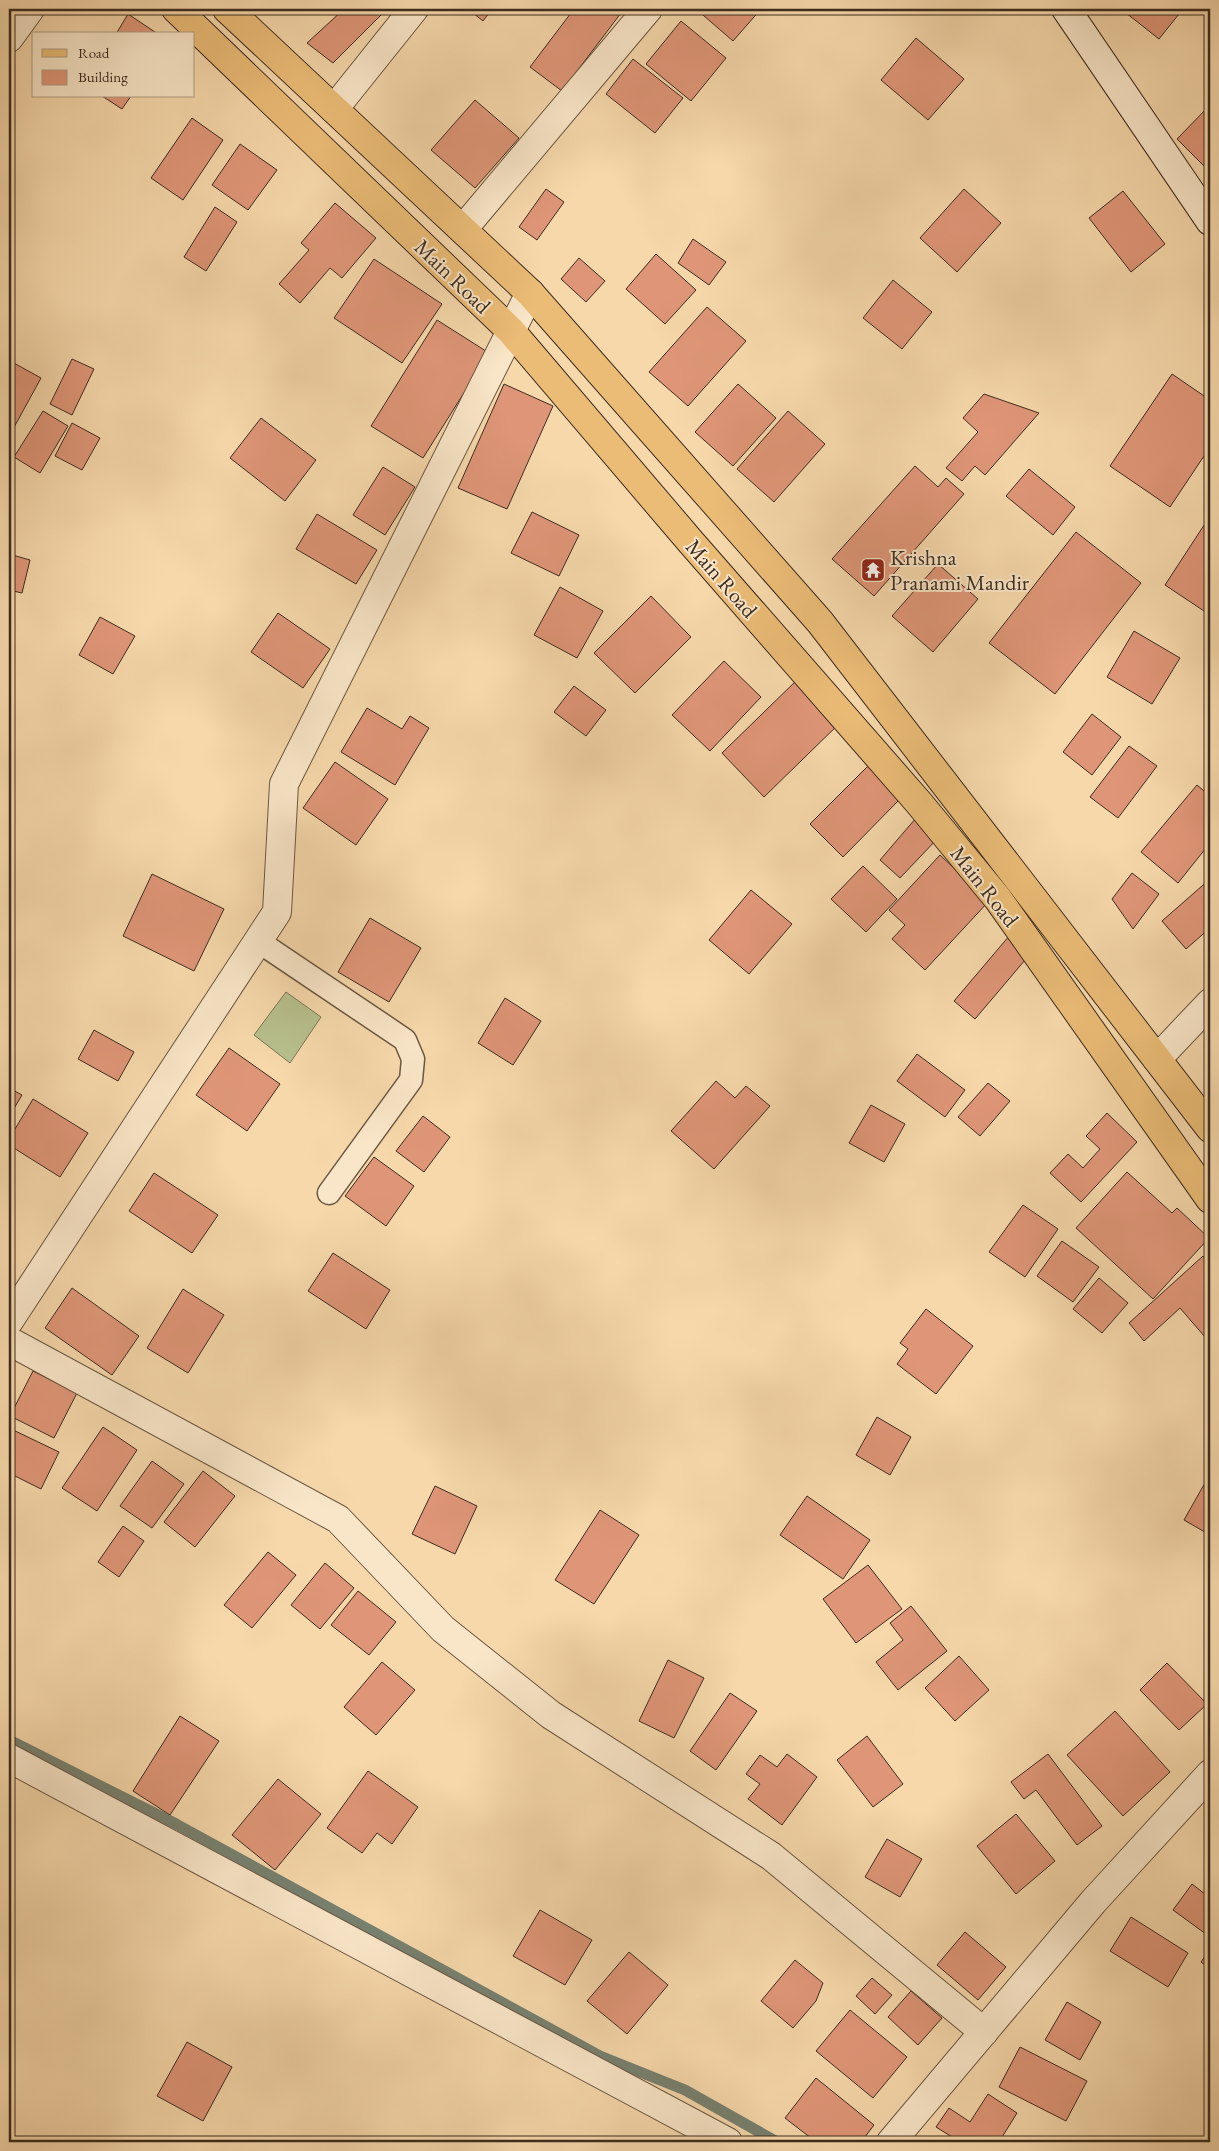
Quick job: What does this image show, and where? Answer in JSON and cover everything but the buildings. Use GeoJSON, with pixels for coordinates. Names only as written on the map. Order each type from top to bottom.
{"type":"FeatureCollection","features":[{"type":"Feature","properties":{"kind":"main road","name":"Main Road"},"geometry":{"type":"LineString","coordinates":[[176,9],[511,331],[690,541],[919,802],[998,899],[1210,1198]]}},
{"type":"Feature","properties":{"kind":"main road","name":"Main Road"},"geometry":{"type":"LineString","coordinates":[[227,9],[530,293],[820,622],[1210,1128]]}},
{"type":"Feature","properties":{"kind":"street"},"geometry":{"type":"LineString","coordinates":[[9,38],[30,9]]}},
{"type":"Feature","properties":{"kind":"street"},"geometry":{"type":"LineString","coordinates":[[334,109],[414,9]]}},
{"type":"Feature","properties":{"kind":"street"},"geometry":{"type":"LineString","coordinates":[[463,230],[648,9]]}},
{"type":"Feature","properties":{"kind":"street"},"geometry":{"type":"LineString","coordinates":[[1066,9],[1210,221]]}},
{"type":"Feature","properties":{"kind":"street"},"geometry":{"type":"LineString","coordinates":[[9,1321],[277,912],[284,784],[530,293]]}},
{"type":"Feature","properties":{"kind":"street"},"geometry":{"type":"LineString","coordinates":[[1157,1059],[1210,1003]]}},
{"type":"Feature","properties":{"kind":"street"},"geometry":{"type":"LineString","coordinates":[[9,1341],[338,1519],[443,1629],[551,1715],[771,1856],[984,2032]]}},
{"type":"Feature","properties":{"kind":"street"},"geometry":{"type":"LineString","coordinates":[[9,1758],[728,2142]]}},
{"type":"Feature","properties":{"kind":"street"},"geometry":{"type":"LineString","coordinates":[[891,2142],[1093,1902],[1210,1774]]}},
{"type":"Feature","properties":{"kind":"lane"},"geometry":{"type":"LineString","coordinates":[[258,941],[404,1040],[413,1059],[411,1080],[329,1193]]}},
{"type":"Feature","properties":{"kind":"green space"},"geometry":{"type":"Polygon","coordinates":[[[286,992],[321,1017],[290,1063],[254,1035],[286,992]]]}},
{"type":"Feature","properties":{"kind":"waterway"},"geometry":{"type":"LineString","coordinates":[[9,1740],[176,1824],[600,2056],[685,2090],[777,2142]]}},
{"type":"Feature","properties":{"kind":"place","name":"Krishna Pranami Mandir"},"geometry":{"type":"Point","coordinates":[873,570]}}]}
